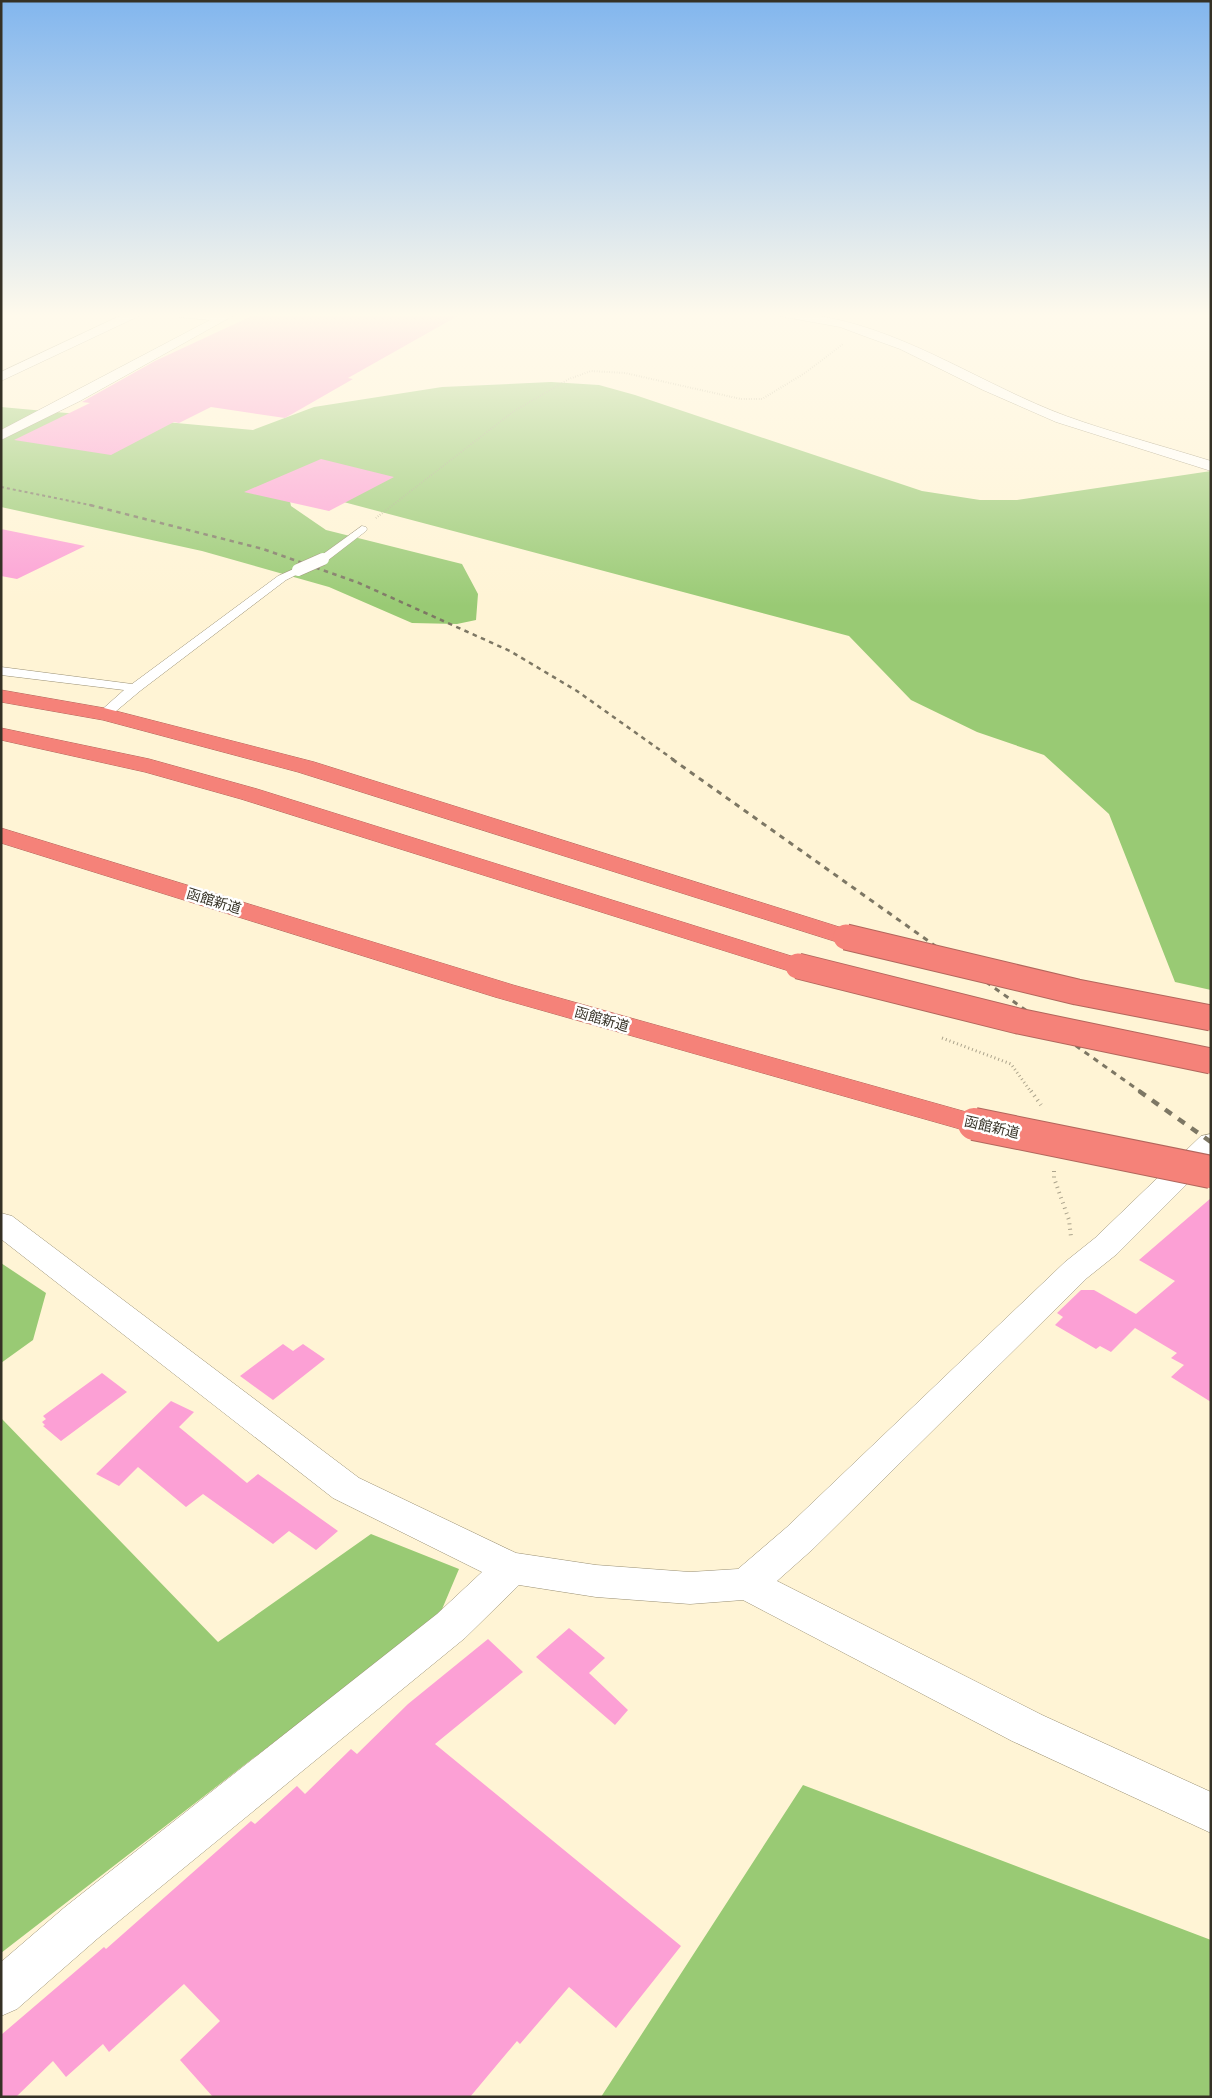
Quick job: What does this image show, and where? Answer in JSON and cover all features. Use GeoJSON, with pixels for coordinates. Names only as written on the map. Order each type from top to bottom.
{"type":"FeatureCollection","features":[{"type":"Feature","properties":{"kind":"highway"},"geometry":{"type":"LineString","coordinates":[[1,696],[104,714],[306,768],[846,937],[1077,992],[1211,1018]]}},
{"type":"Feature","properties":{"kind":"highway"},"geometry":{"type":"LineString","coordinates":[[1,734],[149,766],[249,794],[798,966]]}},
{"type":"Feature","properties":{"kind":"highway"},"geometry":{"type":"LineString","coordinates":[[1,753],[133,778],[232,804],[798,966],[1018,1021],[1211,1062]]}},
{"type":"Feature","properties":{"kind":"highway","name":"函館新道"},"geometry":{"type":"LineString","coordinates":[[2,836],[504,991],[974,1124],[1211,1172]]}},
{"type":"Feature","properties":{"kind":"street"},"geometry":{"type":"LineString","coordinates":[[1,436],[50,411]]}},
{"type":"Feature","properties":{"kind":"street"},"geometry":{"type":"LineString","coordinates":[[1043,411],[1061,419],[1211,466]]}},
{"type":"Feature","properties":{"kind":"street"},"geometry":{"type":"LineString","coordinates":[[747,1584],[800,1538],[1076,1270],[1106,1246],[1211,1143]]}},
{"type":"Feature","properties":{"kind":"street"},"geometry":{"type":"LineString","coordinates":[[1,1223],[346,1488],[511,1568],[596,1581],[690,1588],[747,1584],[1027,1728],[1211,1813]]}},
{"type":"Feature","properties":{"kind":"street"},"geometry":{"type":"LineString","coordinates":[[1,1993],[80,1923],[452,1626],[511,1568]]}},
{"type":"Feature","properties":{"kind":"lane"},"geometry":{"type":"LineString","coordinates":[[104,714],[135,688],[282,578],[323,559],[362,529]]}},
{"type":"Feature","properties":{"kind":"lane"},"geometry":{"type":"LineString","coordinates":[[1,671],[135,688]]}},
{"type":"Feature","properties":{"kind":"path"},"geometry":{"type":"LineString","coordinates":[[362,529],[514,411]]}},
{"type":"Feature","properties":{"kind":"green space"},"geometry":{"type":"Polygon","coordinates":[[[1,411],[44,411],[253,430],[304,411],[683,411],[922,491],[980,500],[1017,500],[1211,471],[1211,990],[1175,982],[1109,814],[1044,755],[977,732],[911,700],[849,636],[287,487],[291,506],[326,530],[462,564],[478,594],[476,620],[457,624],[412,623],[329,587],[202,551],[1,507],[1,411]]]}},
{"type":"Feature","properties":{"kind":"green space"},"geometry":{"type":"Polygon","coordinates":[[[1,1263],[46,1293],[33,1340],[1,1363],[1,1263]]]}},
{"type":"Feature","properties":{"kind":"green space"},"geometry":{"type":"Polygon","coordinates":[[[1,1418],[218,1642],[371,1534],[459,1569],[440,1614],[1,1953],[1,1418]]]}},
{"type":"Feature","properties":{"kind":"green space"},"geometry":{"type":"Polygon","coordinates":[[[803,1785],[1211,1940],[1211,2097],[601,2097],[803,1785]]]}},
{"type":"Feature","properties":{"kind":"building"},"geometry":{"type":"Polygon","coordinates":[[[74,411],[203,411],[179,423],[174,422],[111,455],[14,440],[74,411]]]}},
{"type":"Feature","properties":{"kind":"building"},"geometry":{"type":"Polygon","coordinates":[[[237,411],[297,411],[285,418],[237,411]]]}},
{"type":"Feature","properties":{"kind":"building"},"geometry":{"type":"Polygon","coordinates":[[[321,459],[394,477],[329,511],[244,492],[321,459]]]}},
{"type":"Feature","properties":{"kind":"building"},"geometry":{"type":"Polygon","coordinates":[[[1,529],[85,546],[17,579],[1,576],[1,529]]]}},
{"type":"Feature","properties":{"kind":"building"},"geometry":{"type":"Polygon","coordinates":[[[1211,1198],[1211,1402],[1171,1377],[1184,1365],[1171,1358],[1177,1353],[1135,1328],[1111,1352],[1100,1346],[1096,1349],[1055,1325],[1063,1317],[1057,1313],[1081,1290],[1094,1290],[1136,1314],[1175,1281],[1139,1260],[1211,1198]]]}},
{"type":"Feature","properties":{"kind":"building"},"geometry":{"type":"Polygon","coordinates":[[[283,1344],[293,1351],[303,1344],[325,1359],[273,1400],[240,1376],[283,1344]]]}},
{"type":"Feature","properties":{"kind":"building"},"geometry":{"type":"Polygon","coordinates":[[[102,1373],[127,1392],[61,1441],[43,1426],[45,1425],[42,1422],[46,1419],[43,1416],[102,1373]]]}},
{"type":"Feature","properties":{"kind":"building"},"geometry":{"type":"Polygon","coordinates":[[[171,1401],[194,1412],[179,1427],[247,1483],[258,1474],[338,1531],[316,1550],[289,1531],[273,1544],[203,1494],[186,1507],[138,1467],[119,1486],[96,1474],[171,1401]]]}},
{"type":"Feature","properties":{"kind":"building"},"geometry":{"type":"Polygon","coordinates":[[[569,1628],[605,1658],[589,1673],[628,1710],[615,1725],[536,1657],[569,1628]]]}},
{"type":"Feature","properties":{"kind":"building"},"geometry":{"type":"Polygon","coordinates":[[[488,1639],[523,1672],[435,1744],[681,1946],[616,2028],[569,1987],[520,2044],[517,2041],[470,2097],[213,2097],[180,2060],[220,2021],[184,1984],[109,2052],[103,2044],[66,2077],[53,2061],[16,2097],[1,2097],[1,2035],[104,1947],[106,1949],[251,1821],[255,1824],[297,1786],[305,1794],[351,1749],[357,1754],[408,1704],[488,1639]]]}},
{"type":"Feature","properties":{"kind":"railway"},"geometry":{"type":"LineString","coordinates":[[1,487],[95,506]]}},
{"type":"Feature","properties":{"kind":"railway"},"geometry":{"type":"LineString","coordinates":[[90,505],[263,549],[359,583],[510,651],[577,691],[674,760]]}},
{"type":"Feature","properties":{"kind":"railway"},"geometry":{"type":"LineString","coordinates":[[672,759],[1141,1092]]}},
{"type":"Feature","properties":{"kind":"railway"},"geometry":{"type":"LineString","coordinates":[[1139,1091],[1211,1142]]}}]}
